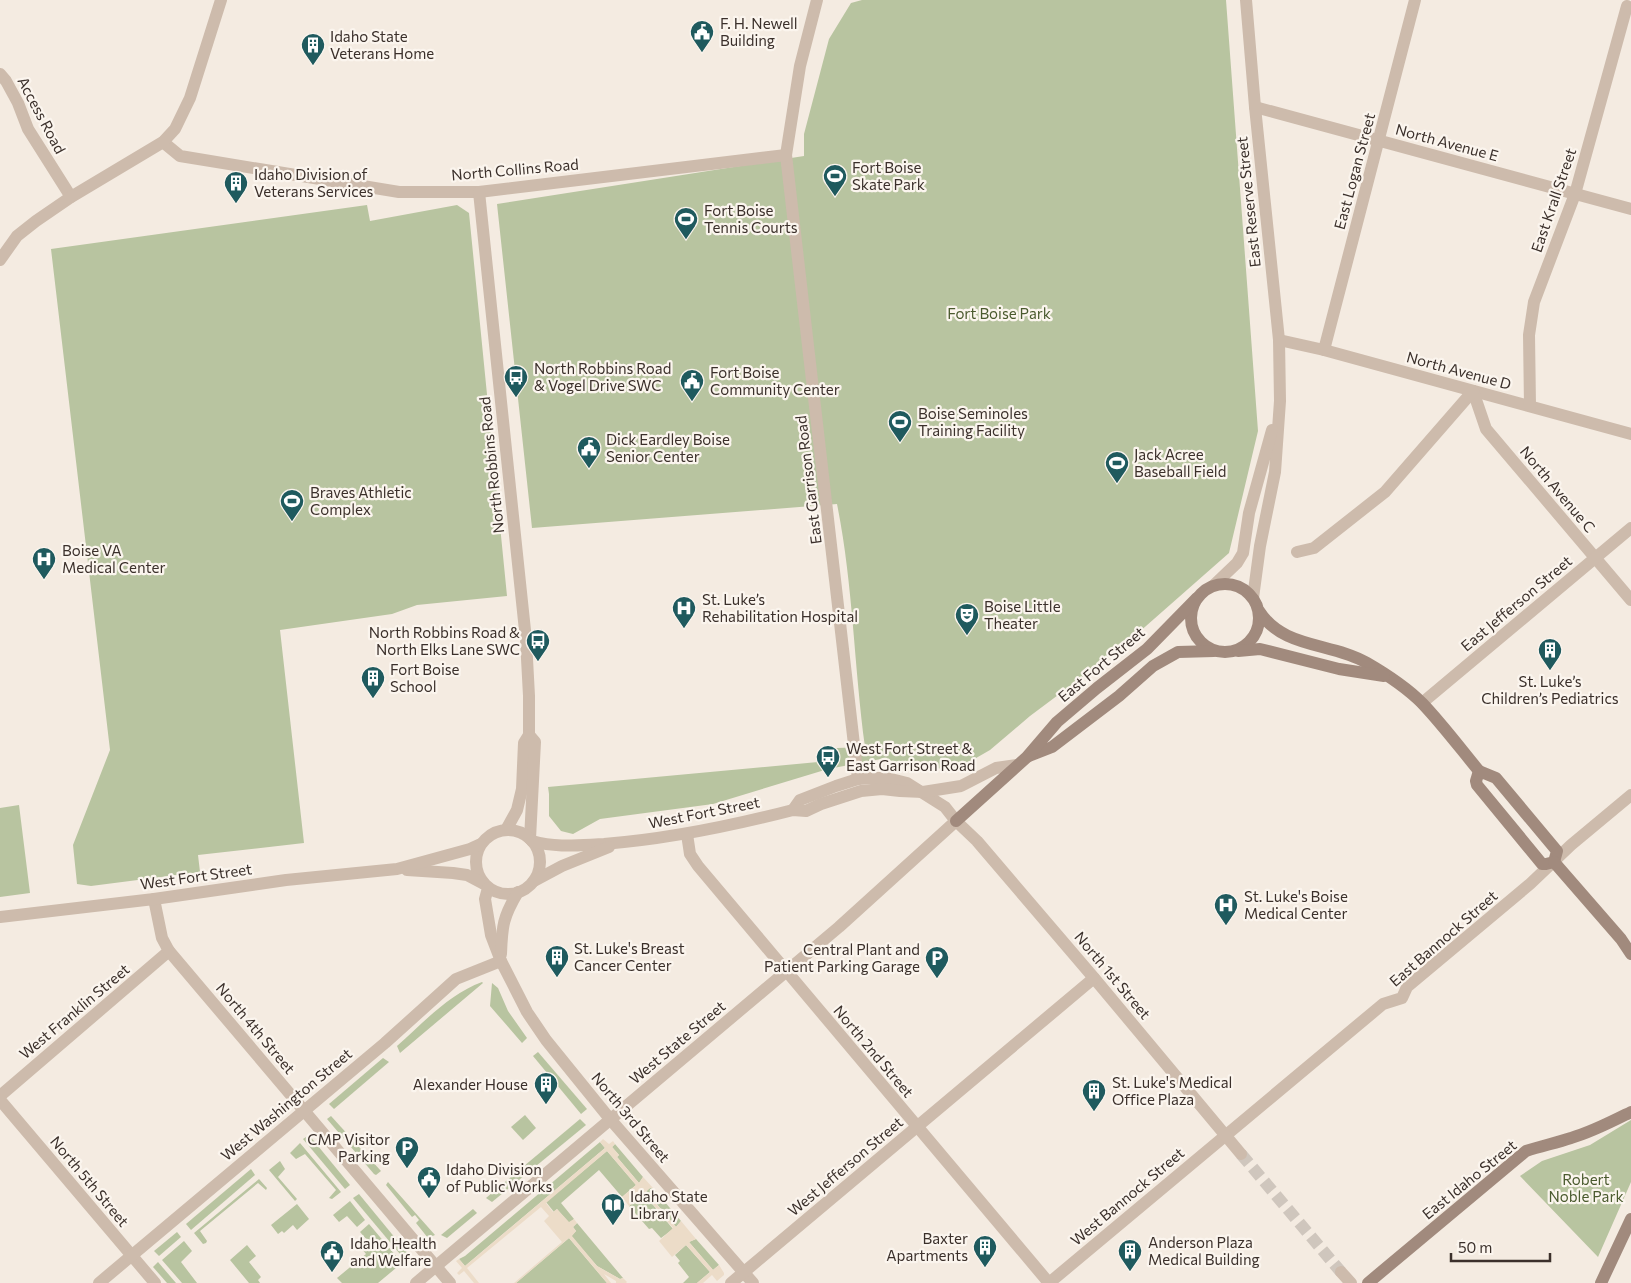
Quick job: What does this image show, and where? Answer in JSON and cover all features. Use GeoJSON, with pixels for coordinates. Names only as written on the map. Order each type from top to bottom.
{"type":"FeatureCollection","features":[{"type":"Feature","properties":{"kind":"main road"},"geometry":{"type":"LineString","coordinates":[[1387,677],[1338,669],[1260,649],[1214,651],[1197,638],[1192,628],[1192,607],[1197,598],[1214,585],[1236,585],[1253,598],[1264,620],[1276,630],[1298,641],[1359,659],[1402,685],[1422,703],[1479,771],[1496,778],[1557,851],[1554,862]]}},
{"type":"Feature","properties":{"kind":"main road","name":"East Fort Street"},"geometry":{"type":"LineString","coordinates":[[956,821],[1022,761],[1057,722],[1147,649],[1197,598]]}},
{"type":"Feature","properties":{"kind":"main road"},"geometry":{"type":"LineString","coordinates":[[1235,651],[1252,640],[1257,631],[1259,611]]}},
{"type":"Feature","properties":{"kind":"main road","name":"East Fort Street"},"geometry":{"type":"LineString","coordinates":[[1022,761],[1052,747],[1119,696],[1153,666],[1178,652],[1214,651]]}},
{"type":"Feature","properties":{"kind":"main road"},"geometry":{"type":"LineString","coordinates":[[1479,771],[1477,785],[1524,844],[1542,864],[1554,862]]}},
{"type":"Feature","properties":{"kind":"main road"},"geometry":{"type":"LineString","coordinates":[[1554,862],[1621,939],[1631,954]]}},
{"type":"Feature","properties":{"kind":"main road","name":"East Idaho Street"},"geometry":{"type":"LineString","coordinates":[[1368,1283],[1526,1151],[1578,1136],[1631,1112]]}},
{"type":"Feature","properties":{"kind":"main road"},"geometry":{"type":"LineString","coordinates":[[1601,1283],[1631,1219]]}},
{"type":"Feature","properties":{"kind":"street"},"geometry":{"type":"LineString","coordinates":[[0,260],[17,236],[36,221],[71,197],[163,142],[176,129],[184,112],[221,0]]}},
{"type":"Feature","properties":{"kind":"street","name":"East Garrison Road"},"geometry":{"type":"LineString","coordinates":[[817,0],[800,66],[786,155],[858,779]]}},
{"type":"Feature","properties":{"kind":"street","name":"East Reserve Street"},"geometry":{"type":"LineString","coordinates":[[1246,0],[1279,340],[1280,401],[1275,472],[1260,546],[1253,598]]}},
{"type":"Feature","properties":{"kind":"street","name":"East Logan Street"},"geometry":{"type":"LineString","coordinates":[[1324,350],[1415,0]]}},
{"type":"Feature","properties":{"kind":"street","name":"East Krall Street"},"geometry":{"type":"LineString","coordinates":[[1530,406],[1529,335],[1534,302],[1576,194],[1627,6]]}},
{"type":"Feature","properties":{"kind":"street","name":"Access Road"},"geometry":{"type":"LineString","coordinates":[[0,74],[18,103],[28,129],[71,197]]}},
{"type":"Feature","properties":{"kind":"street","name":"North Avenue E"},"geometry":{"type":"LineString","coordinates":[[1255,107],[1631,209]]}},
{"type":"Feature","properties":{"kind":"street","name":"North Collins Road"},"geometry":{"type":"LineString","coordinates":[[163,142],[180,156],[399,192],[479,192],[786,155]]}},
{"type":"Feature","properties":{"kind":"street","name":"North Robbins Road"},"geometry":{"type":"LineString","coordinates":[[479,192],[526,640],[529,690],[529,735],[524,743],[522,789],[517,810],[506,830]]}},
{"type":"Feature","properties":{"kind":"street","name":"North Avenue D"},"geometry":{"type":"LineString","coordinates":[[1279,340],[1324,350],[1631,434]]}},
{"type":"Feature","properties":{"kind":"street"},"geometry":{"type":"LineString","coordinates":[[1297,552],[1314,548],[1385,492],[1474,391]]}},
{"type":"Feature","properties":{"kind":"street","name":"North Avenue C"},"geometry":{"type":"LineString","coordinates":[[1474,391],[1486,429],[1631,600]]}},
{"type":"Feature","properties":{"kind":"street","name":"East Reserve Street"},"geometry":{"type":"LineString","coordinates":[[1214,585],[1237,563],[1243,553],[1249,513],[1280,401]]}},
{"type":"Feature","properties":{"kind":"street","name":"East Jefferson Street"},"geometry":{"type":"LineString","coordinates":[[1422,703],[1631,528]]}},
{"type":"Feature","properties":{"kind":"street","name":"North Robbins Road"},"geometry":{"type":"LineString","coordinates":[[529,735],[535,742],[536,749],[531,840]]}},
{"type":"Feature","properties":{"kind":"street"},"geometry":{"type":"LineString","coordinates":[[923,792],[961,786],[996,768],[1022,761]]}},
{"type":"Feature","properties":{"kind":"street","name":"West Fort Street"},"geometry":{"type":"LineString","coordinates":[[793,810],[800,800],[858,779],[887,778],[907,783],[923,792],[945,807],[956,821]]}},
{"type":"Feature","properties":{"kind":"street","name":"West Fort Street"},"geometry":{"type":"LineString","coordinates":[[531,840],[561,847],[687,834],[793,810],[806,812],[821,804],[861,791],[882,789],[900,792],[923,792]]}},
{"type":"Feature","properties":{"kind":"street","name":"East Bannock Street"},"geometry":{"type":"LineString","coordinates":[[1226,1135],[1383,1004],[1402,998],[1407,987],[1530,884],[1631,795]]}},
{"type":"Feature","properties":{"kind":"street","name":"West State Street"},"geometry":{"type":"LineString","coordinates":[[416,1283],[839,927],[956,821]]}},
{"type":"Feature","properties":{"kind":"street","name":"North 1st Street"},"geometry":{"type":"LineString","coordinates":[[956,821],[978,842],[1241,1154]]}},
{"type":"Feature","properties":{"kind":"street"},"geometry":{"type":"LineString","coordinates":[[506,830],[514,830],[531,840],[539,855],[540,864],[534,881],[518,892],[500,893],[487,886],[479,875],[476,865],[477,854],[481,844],[496,832],[506,830]]}},
{"type":"Feature","properties":{"kind":"street","name":"North 2nd Street"},"geometry":{"type":"LineString","coordinates":[[687,834],[690,854],[698,866],[1049,1283]]}},
{"type":"Feature","properties":{"kind":"street","name":"West Fort Street"},"geometry":{"type":"LineString","coordinates":[[534,881],[562,866],[621,842]]}},
{"type":"Feature","properties":{"kind":"street","name":"West Fort Street"},"geometry":{"type":"LineString","coordinates":[[397,869],[470,850],[481,844]]}},
{"type":"Feature","properties":{"kind":"street","name":"West Fort Street"},"geometry":{"type":"LineString","coordinates":[[0,916],[154,899],[286,880],[397,869],[453,872],[467,875],[487,886]]}},
{"type":"Feature","properties":{"kind":"street","name":"North 3rd Street"},"geometry":{"type":"LineString","coordinates":[[487,886],[485,899],[491,935],[501,961],[527,1012],[546,1040],[610,1119],[753,1283]]}},
{"type":"Feature","properties":{"kind":"street","name":"North 3rd Street"},"geometry":{"type":"LineString","coordinates":[[501,961],[502,926],[507,910],[518,892]]}},
{"type":"Feature","properties":{"kind":"street","name":"North 4th Street"},"geometry":{"type":"LineString","coordinates":[[154,899],[162,938],[170,951],[450,1283]]}},
{"type":"Feature","properties":{"kind":"street","name":"West Franklin Street"},"geometry":{"type":"LineString","coordinates":[[0,1096],[170,951]]}},
{"type":"Feature","properties":{"kind":"street","name":"West Washington Street"},"geometry":{"type":"LineString","coordinates":[[99,1283],[386,1043],[456,979],[501,961]]}},
{"type":"Feature","properties":{"kind":"street","name":"West Jefferson Street"},"geometry":{"type":"LineString","coordinates":[[731,1283],[1094,978]]}},
{"type":"Feature","properties":{"kind":"street","name":"North 5th Street"},"geometry":{"type":"LineString","coordinates":[[0,1100],[155,1283]]}},
{"type":"Feature","properties":{"kind":"street","name":"West Bannock Street"},"geometry":{"type":"LineString","coordinates":[[1049,1283],[1226,1135]]}},
{"type":"Feature","properties":{"kind":"street"},"geometry":{"type":"LineString","coordinates":[[1341,1272],[1351,1283]]}},
{"type":"Feature","properties":{"kind":"green space","name":"Fort Boise Park"},"geometry":{"type":"Polygon","coordinates":[[[862,0],[1226,0],[1258,431],[1229,553],[1121,648],[1030,716],[990,750],[964,765],[949,770],[881,759],[828,769],[713,804],[600,819],[573,834],[561,831],[549,816],[548,787],[818,762],[817,752],[837,748],[865,747],[847,564],[837,504],[532,528],[497,204],[804,156],[804,134],[829,39],[851,3],[862,0]]]}},
{"type":"Feature","properties":{"kind":"green space","name":"Braves Athletic Complex"},"geometry":{"type":"Polygon","coordinates":[[[367,205],[370,221],[457,205],[469,213],[507,596],[417,605],[392,614],[280,630],[304,843],[198,855],[200,872],[91,886],[77,884],[73,845],[110,750],[51,249],[367,205]]]}},
{"type":"Feature","properties":{"kind":"green space"},"geometry":{"type":"Polygon","coordinates":[[[19,805],[30,893],[0,897],[0,808],[19,805]]]}},
{"type":"Feature","properties":{"kind":"green space"},"geometry":{"type":"Polygon","coordinates":[[[482,982],[400,1053],[397,1046],[447,1001],[482,982]]]}},
{"type":"Feature","properties":{"kind":"green space"},"geometry":{"type":"Polygon","coordinates":[[[492,983],[498,988],[508,1011],[527,1038],[522,1043],[490,1006],[492,983]]]}},
{"type":"Feature","properties":{"kind":"green space"},"geometry":{"type":"Polygon","coordinates":[[[538,1052],[587,1109],[581,1114],[533,1056],[538,1052]]]}},
{"type":"Feature","properties":{"kind":"green space"},"geometry":{"type":"Polygon","coordinates":[[[383,1058],[389,1062],[334,1109],[329,1104],[383,1058]]]}},
{"type":"Feature","properties":{"kind":"green space"},"geometry":{"type":"Polygon","coordinates":[[[525,1115],[536,1128],[523,1140],[511,1127],[525,1115]]]}},
{"type":"Feature","properties":{"kind":"green space"},"geometry":{"type":"Polygon","coordinates":[[[331,1116],[381,1171],[376,1175],[374,1174],[327,1119],[331,1116]]]}},
{"type":"Feature","properties":{"kind":"green space"},"geometry":{"type":"Polygon","coordinates":[[[580,1119],[586,1125],[492,1202],[486,1198],[580,1119]]]}},
{"type":"Feature","properties":{"kind":"green space","name":"Robert Noble Park"},"geometry":{"type":"Polygon","coordinates":[[[1631,1120],[1631,1182],[1598,1257],[1520,1176],[1542,1161],[1590,1145],[1631,1120]]]}},
{"type":"Feature","properties":{"kind":"green space"},"geometry":{"type":"Polygon","coordinates":[[[309,1135],[350,1185],[345,1189],[303,1139],[309,1135]]]}},
{"type":"Feature","properties":{"kind":"green space"},"geometry":{"type":"Polygon","coordinates":[[[600,1142],[605,1148],[465,1266],[459,1259],[465,1256],[600,1142]]]}},
{"type":"Feature","properties":{"kind":"green space"},"geometry":{"type":"Polygon","coordinates":[[[300,1143],[341,1192],[332,1199],[329,1198],[336,1190],[305,1154],[296,1159],[290,1153],[300,1143]]]}},
{"type":"Feature","properties":{"kind":"green space"},"geometry":{"type":"Polygon","coordinates":[[[615,1144],[643,1177],[639,1183],[617,1157],[619,1155],[612,1147],[615,1144]]]}},
{"type":"Feature","properties":{"kind":"green space"},"geometry":{"type":"Polygon","coordinates":[[[607,1151],[636,1185],[622,1197],[599,1170],[561,1203],[574,1219],[569,1223],[557,1209],[554,1212],[546,1202],[607,1151]]]}},
{"type":"Feature","properties":{"kind":"green space"},"geometry":{"type":"Polygon","coordinates":[[[280,1161],[285,1169],[278,1177],[297,1199],[295,1201],[269,1170],[280,1161]]]}},
{"type":"Feature","properties":{"kind":"green space"},"geometry":{"type":"Polygon","coordinates":[[[251,1169],[255,1175],[191,1230],[186,1224],[251,1169]]]}},
{"type":"Feature","properties":{"kind":"green space"},"geometry":{"type":"Polygon","coordinates":[[[259,1179],[267,1188],[266,1190],[258,1183],[200,1231],[207,1241],[203,1244],[194,1233],[259,1179]]]}},
{"type":"Feature","properties":{"kind":"green space"},"geometry":{"type":"Polygon","coordinates":[[[388,1182],[435,1235],[428,1238],[416,1223],[419,1220],[415,1215],[412,1217],[386,1185],[388,1182]]]}},
{"type":"Feature","properties":{"kind":"green space"},"geometry":{"type":"Polygon","coordinates":[[[653,1188],[681,1221],[676,1227],[646,1191],[653,1188]]]}},
{"type":"Feature","properties":{"kind":"green space"},"geometry":{"type":"Polygon","coordinates":[[[359,1194],[410,1256],[405,1260],[353,1198],[359,1194]]]}},
{"type":"Feature","properties":{"kind":"green space"},"geometry":{"type":"Polygon","coordinates":[[[644,1194],[673,1229],[661,1238],[652,1228],[649,1229],[629,1206],[644,1194]]]}},
{"type":"Feature","properties":{"kind":"green space"},"geometry":{"type":"Polygon","coordinates":[[[350,1201],[365,1220],[357,1227],[347,1216],[339,1222],[333,1215],[350,1201]]]}},
{"type":"Feature","properties":{"kind":"green space"},"geometry":{"type":"Polygon","coordinates":[[[297,1204],[309,1219],[297,1230],[293,1225],[284,1233],[282,1231],[278,1234],[271,1225],[297,1204]]]}},
{"type":"Feature","properties":{"kind":"green space"},"geometry":{"type":"Polygon","coordinates":[[[473,1209],[477,1213],[447,1238],[441,1235],[473,1209]]]}},
{"type":"Feature","properties":{"kind":"green space"},"geometry":{"type":"Polygon","coordinates":[[[577,1223],[623,1278],[620,1279],[597,1266],[571,1236],[576,1231],[573,1227],[577,1223]]]}},
{"type":"Feature","properties":{"kind":"green space"},"geometry":{"type":"Polygon","coordinates":[[[369,1224],[402,1263],[378,1283],[342,1283],[337,1278],[366,1254],[362,1249],[369,1242],[360,1232],[369,1224]]]}},
{"type":"Feature","properties":{"kind":"green space"},"geometry":{"type":"Polygon","coordinates":[[[177,1232],[181,1237],[159,1256],[154,1251],[177,1232]]]}},
{"type":"Feature","properties":{"kind":"green space"},"geometry":{"type":"Polygon","coordinates":[[[569,1238],[607,1283],[516,1283],[569,1238]]]}},
{"type":"Feature","properties":{"kind":"green space"},"geometry":{"type":"Polygon","coordinates":[[[696,1239],[719,1265],[713,1270],[689,1242],[696,1239]]]}},
{"type":"Feature","properties":{"kind":"green space"},"geometry":{"type":"Polygon","coordinates":[[[184,1241],[192,1251],[181,1262],[197,1283],[182,1283],[162,1260],[184,1241]]]}},
{"type":"Feature","properties":{"kind":"green space"},"geometry":{"type":"Polygon","coordinates":[[[247,1245],[256,1256],[249,1262],[261,1277],[258,1280],[260,1283],[249,1283],[230,1260],[247,1245]]]}},
{"type":"Feature","properties":{"kind":"green space"},"geometry":{"type":"Polygon","coordinates":[[[686,1245],[710,1272],[697,1283],[683,1283],[689,1277],[678,1263],[680,1261],[675,1255],[686,1245]]]}},
{"type":"Feature","properties":{"kind":"green space"},"geometry":{"type":"Polygon","coordinates":[[[158,1262],[176,1283],[167,1283],[153,1267],[158,1262]]]}},
{"type":"Feature","properties":{"kind":"shaded area"},"geometry":{"type":"Polygon","coordinates":[[[603,1139],[609,1144],[613,1141],[615,1144],[612,1147],[619,1155],[617,1157],[639,1183],[643,1177],[653,1188],[646,1192],[676,1227],[681,1221],[696,1239],[689,1242],[713,1270],[719,1265],[724,1275],[717,1281],[712,1275],[703,1283],[697,1283],[710,1272],[686,1245],[672,1257],[659,1241],[673,1228],[644,1194],[629,1206],[622,1197],[636,1185],[607,1151],[546,1203],[553,1212],[557,1209],[569,1222],[574,1219],[577,1223],[573,1227],[576,1231],[572,1236],[597,1266],[620,1279],[623,1278],[626,1283],[616,1283],[616,1281],[604,1274],[611,1283],[607,1283],[569,1238],[514,1283],[562,1242],[544,1221],[549,1216],[541,1207],[467,1268],[479,1283],[474,1283],[464,1271],[459,1275],[457,1273],[462,1268],[456,1261],[459,1259],[465,1266],[605,1148],[600,1142],[603,1139]]]}},
{"type":"Feature","properties":{"kind":"tunnel"},"geometry":{"type":"LineString","coordinates":[[1241,1154],[1341,1272]]}},
{"type":"Feature","properties":{"kind":"place","name":"F. H. Newell Building"},"geometry":{"type":"Point","coordinates":[702,53]}},
{"type":"Feature","properties":{"kind":"place","name":"Idaho State Veterans Home"},"geometry":{"type":"Point","coordinates":[313,66]}},
{"type":"Feature","properties":{"kind":"place","name":"Fort Boise Skate Park"},"geometry":{"type":"Point","coordinates":[835,197]}},
{"type":"Feature","properties":{"kind":"place","name":"Idaho Division of Veterans Services"},"geometry":{"type":"Point","coordinates":[236,204]}},
{"type":"Feature","properties":{"kind":"place","name":"Fort Boise Tennis Courts"},"geometry":{"type":"Point","coordinates":[686,240]}},
{"type":"Feature","properties":{"kind":"place","name":"North Robbins Road & Vogel Drive SWC"},"geometry":{"type":"Point","coordinates":[516,398]}},
{"type":"Feature","properties":{"kind":"place","name":"Fort Boise Community Center"},"geometry":{"type":"Point","coordinates":[692,402]}},
{"type":"Feature","properties":{"kind":"place","name":"Boise Seminoles Training Facility"},"geometry":{"type":"Point","coordinates":[900,443]}},
{"type":"Feature","properties":{"kind":"place","name":"Dick Eardley Boise Senior Center"},"geometry":{"type":"Point","coordinates":[589,469]}},
{"type":"Feature","properties":{"kind":"place","name":"Jack Acree Baseball Field"},"geometry":{"type":"Point","coordinates":[1117,484]}},
{"type":"Feature","properties":{"kind":"place","name":"Braves Athletic Complex"},"geometry":{"type":"Point","coordinates":[292,522]}},
{"type":"Feature","properties":{"kind":"place","name":"Boise VA Medical Center"},"geometry":{"type":"Point","coordinates":[44,580]}},
{"type":"Feature","properties":{"kind":"place","name":"St. Luke’s Rehabilitation Hospital"},"geometry":{"type":"Point","coordinates":[684,629]}},
{"type":"Feature","properties":{"kind":"place","name":"Boise Little Theater"},"geometry":{"type":"Point","coordinates":[967,636]}},
{"type":"Feature","properties":{"kind":"place","name":"North Robbins Road & North Elks Lane SWC"},"geometry":{"type":"Point","coordinates":[538,662]}},
{"type":"Feature","properties":{"kind":"place","name":"St. Luke’s Children’s Pediatrics"},"geometry":{"type":"Point","coordinates":[1550,671]}},
{"type":"Feature","properties":{"kind":"place","name":"Fort Boise School"},"geometry":{"type":"Point","coordinates":[373,699]}},
{"type":"Feature","properties":{"kind":"place","name":"West Fort Street & East Garrison Road"},"geometry":{"type":"Point","coordinates":[828,778]}},
{"type":"Feature","properties":{"kind":"place","name":"St. Luke's Boise Medical Center"},"geometry":{"type":"Point","coordinates":[1226,926]}},
{"type":"Feature","properties":{"kind":"place","name":"St. Luke's Breast Cancer Center"},"geometry":{"type":"Point","coordinates":[557,978]}},
{"type":"Feature","properties":{"kind":"place","name":"Central Plant and Patient Parking Garage"},"geometry":{"type":"Point","coordinates":[937,979]}},
{"type":"Feature","properties":{"kind":"place","name":"Alexander House"},"geometry":{"type":"Point","coordinates":[546,1105]}},
{"type":"Feature","properties":{"kind":"place","name":"St. Luke's Medical Office Plaza"},"geometry":{"type":"Point","coordinates":[1094,1112]}},
{"type":"Feature","properties":{"kind":"place","name":"CMP Visitor Parking"},"geometry":{"type":"Point","coordinates":[407,1169]}},
{"type":"Feature","properties":{"kind":"place","name":"Idaho Division of Public Works"},"geometry":{"type":"Point","coordinates":[429,1199]}},
{"type":"Feature","properties":{"kind":"place","name":"Idaho State Library"},"geometry":{"type":"Point","coordinates":[613,1226]}},
{"type":"Feature","properties":{"kind":"place","name":"Baxter Apartments"},"geometry":{"type":"Point","coordinates":[985,1268]}},
{"type":"Feature","properties":{"kind":"place","name":"Anderson Plaza Medical Building"},"geometry":{"type":"Point","coordinates":[1130,1272]}},
{"type":"Feature","properties":{"kind":"place","name":"Idaho Health and Welfare"},"geometry":{"type":"Point","coordinates":[332,1273]}}]}
